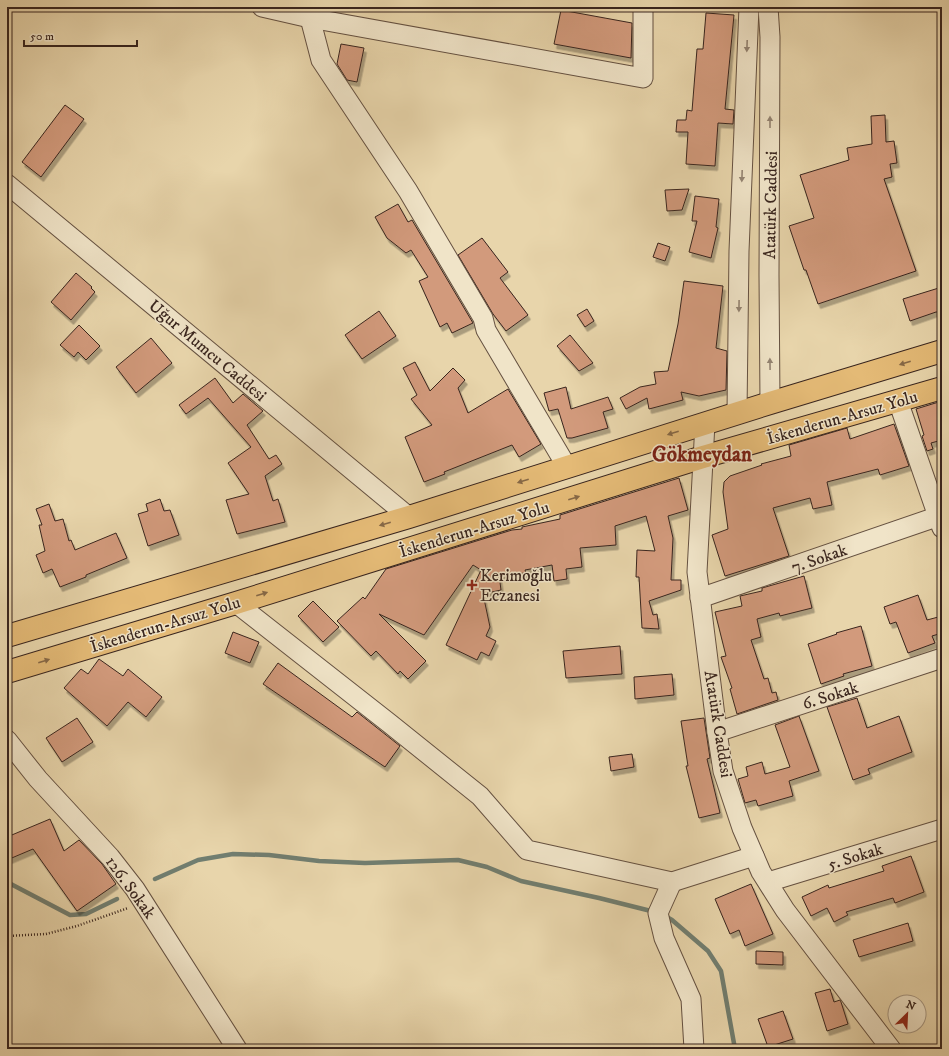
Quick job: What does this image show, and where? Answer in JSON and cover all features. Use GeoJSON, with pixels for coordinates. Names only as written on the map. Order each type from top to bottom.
{"type":"FeatureCollection","features":[{"type":"Feature","properties":{"kind":"main road","name":"İskenderun-Arsuz Yolu"},"geometry":{"type":"LineString","coordinates":[[7,636],[409,516],[705,423],[942,351]]}},
{"type":"Feature","properties":{"kind":"main road","name":"İskenderun-Arsuz Yolu"},"geometry":{"type":"LineString","coordinates":[[7,672],[236,603],[703,457],[942,388]]}},
{"type":"Feature","properties":{"kind":"street"},"geometry":{"type":"LineString","coordinates":[[262,7],[311,12],[643,78],[643,7]]}},
{"type":"Feature","properties":{"kind":"street"},"geometry":{"type":"LineString","coordinates":[[737,414],[739,251],[749,7]]}},
{"type":"Feature","properties":{"kind":"street","name":"Atatürk Caddesi"},"geometry":{"type":"LineString","coordinates":[[768,7],[770,37],[770,403]]}},
{"type":"Feature","properties":{"kind":"street"},"geometry":{"type":"LineString","coordinates":[[311,12],[321,60],[408,191],[483,318],[486,330],[567,467]]}},
{"type":"Feature","properties":{"kind":"street","name":"Uğur Mumcu Caddesi"},"geometry":{"type":"LineString","coordinates":[[7,184],[409,516]]}},
{"type":"Feature","properties":{"kind":"street"},"geometry":{"type":"LineString","coordinates":[[898,401],[941,520]]}},
{"type":"Feature","properties":{"kind":"street","name":"Atatürk Caddesi"},"geometry":{"type":"LineString","coordinates":[[705,423],[697,572],[723,771],[742,828],[761,872],[802,933],[891,1049]]}},
{"type":"Feature","properties":{"kind":"street","name":"7. Sokak"},"geometry":{"type":"LineString","coordinates":[[700,598],[941,520]]}},
{"type":"Feature","properties":{"kind":"street"},"geometry":{"type":"LineString","coordinates":[[236,603],[480,796],[527,850],[672,882],[754,856]]}},
{"type":"Feature","properties":{"kind":"street","name":"6. Sokak"},"geometry":{"type":"LineString","coordinates":[[717,732],[942,658]]}},
{"type":"Feature","properties":{"kind":"street","name":"126. Sokak"},"geometry":{"type":"LineString","coordinates":[[7,740],[38,779],[110,857],[135,889],[237,1049]]}},
{"type":"Feature","properties":{"kind":"street","name":"5. Sokak"},"geometry":{"type":"LineString","coordinates":[[768,882],[942,829]]}},
{"type":"Feature","properties":{"kind":"street"},"geometry":{"type":"LineString","coordinates":[[672,882],[658,913],[664,938],[691,999],[694,1049]]}},
{"type":"Feature","properties":{"kind":"path"},"geometry":{"type":"LineString","coordinates":[[7,936],[46,934],[76,926],[144,902]]}},
{"type":"Feature","properties":{"kind":"building"},"geometry":{"type":"Polygon","coordinates":[[[561,10],[632,23],[631,58],[554,44],[561,10]]]}},
{"type":"Feature","properties":{"kind":"building"},"geometry":{"type":"Polygon","coordinates":[[[706,13],[734,15],[725,109],[734,110],[733,124],[718,123],[715,166],[686,164],[688,132],[676,132],[677,120],[686,120],[687,110],[692,111],[697,49],[703,49],[706,13]]]}},
{"type":"Feature","properties":{"kind":"building"},"geometry":{"type":"Polygon","coordinates":[[[341,44],[364,48],[357,82],[347,80],[337,64],[341,44]]]}},
{"type":"Feature","properties":{"kind":"building"},"geometry":{"type":"Polygon","coordinates":[[[65,105],[84,119],[41,177],[22,162],[65,105]]]}},
{"type":"Feature","properties":{"kind":"building"},"geometry":{"type":"Polygon","coordinates":[[[885,115],[886,142],[894,141],[897,163],[890,164],[892,177],[884,179],[916,271],[818,304],[806,270],[804,270],[789,226],[814,218],[800,175],[849,160],[847,148],[872,144],[871,116],[885,115]]]}},
{"type":"Feature","properties":{"kind":"building"},"geometry":{"type":"Polygon","coordinates":[[[689,189],[682,210],[667,211],[665,190],[689,189]]]}},
{"type":"Feature","properties":{"kind":"building"},"geometry":{"type":"Polygon","coordinates":[[[695,196],[719,199],[716,227],[718,228],[711,258],[689,252],[697,221],[692,221],[695,196]]]}},
{"type":"Feature","properties":{"kind":"building"},"geometry":{"type":"Polygon","coordinates":[[[398,204],[408,222],[412,220],[473,323],[452,333],[447,323],[440,327],[419,281],[428,277],[411,250],[406,253],[387,238],[375,217],[398,204]]]}},
{"type":"Feature","properties":{"kind":"building"},"geometry":{"type":"Polygon","coordinates":[[[482,238],[508,272],[500,278],[528,315],[506,331],[493,314],[458,255],[482,238]]]}},
{"type":"Feature","properties":{"kind":"building"},"geometry":{"type":"Polygon","coordinates":[[[658,243],[670,247],[665,261],[653,257],[658,243]]]}},
{"type":"Feature","properties":{"kind":"building"},"geometry":{"type":"Polygon","coordinates":[[[76,273],[92,287],[91,288],[95,292],[71,320],[51,302],[76,273]]]}},
{"type":"Feature","properties":{"kind":"building"},"geometry":{"type":"Polygon","coordinates":[[[684,281],[723,286],[716,348],[727,351],[726,390],[699,396],[681,392],[683,400],[649,409],[647,398],[626,409],[620,398],[640,387],[656,384],[654,372],[668,371],[678,324],[684,281]]]}},
{"type":"Feature","properties":{"kind":"building"},"geometry":{"type":"Polygon","coordinates":[[[942,287],[942,312],[936,312],[910,321],[903,299],[942,287]]]}},
{"type":"Feature","properties":{"kind":"building"},"geometry":{"type":"Polygon","coordinates":[[[587,309],[594,321],[585,327],[577,315],[587,309]]]}},
{"type":"Feature","properties":{"kind":"building"},"geometry":{"type":"Polygon","coordinates":[[[379,311],[396,336],[362,359],[345,335],[379,311]]]}},
{"type":"Feature","properties":{"kind":"building"},"geometry":{"type":"Polygon","coordinates":[[[79,325],[100,346],[86,360],[78,352],[74,357],[60,345],[79,325]]]}},
{"type":"Feature","properties":{"kind":"building"},"geometry":{"type":"Polygon","coordinates":[[[570,335],[593,363],[579,371],[557,346],[570,335]]]}},
{"type":"Feature","properties":{"kind":"building"},"geometry":{"type":"Polygon","coordinates":[[[151,338],[172,363],[136,393],[116,367],[151,338]]]}},
{"type":"Feature","properties":{"kind":"building"},"geometry":{"type":"Polygon","coordinates":[[[415,362],[430,391],[453,368],[465,380],[458,388],[468,413],[508,389],[541,444],[519,457],[512,445],[444,472],[445,474],[424,482],[405,437],[432,425],[411,399],[417,395],[403,368],[415,362]]]}},
{"type":"Feature","properties":{"kind":"building"},"geometry":{"type":"Polygon","coordinates":[[[215,378],[233,403],[243,394],[263,411],[247,425],[269,459],[276,455],[282,464],[265,476],[273,501],[278,499],[285,522],[237,534],[226,500],[249,494],[228,463],[251,447],[208,398],[186,414],[179,405],[215,378]]]}},
{"type":"Feature","properties":{"kind":"building"},"geometry":{"type":"Polygon","coordinates":[[[566,387],[571,409],[608,397],[613,409],[603,412],[608,428],[567,438],[558,409],[549,411],[544,393],[566,387]]]}},
{"type":"Feature","properties":{"kind":"building"},"geometry":{"type":"Polygon","coordinates":[[[942,401],[942,440],[931,443],[933,449],[927,451],[916,409],[942,401]]]}},
{"type":"Feature","properties":{"kind":"building"},"geometry":{"type":"Polygon","coordinates":[[[894,424],[909,466],[880,475],[878,469],[827,482],[832,505],[813,509],[810,498],[773,508],[789,556],[725,576],[712,535],[728,529],[723,492],[724,482],[730,476],[762,465],[761,464],[791,456],[789,445],[847,428],[850,439],[894,424]]]}},
{"type":"Feature","properties":{"kind":"building"},"geometry":{"type":"Polygon","coordinates":[[[679,478],[688,510],[668,516],[673,538],[671,580],[681,580],[681,590],[649,601],[653,615],[657,614],[659,629],[642,628],[639,577],[636,577],[637,550],[655,551],[646,516],[615,526],[616,545],[580,548],[582,567],[566,569],[567,579],[554,581],[552,565],[525,570],[526,573],[499,575],[501,590],[483,594],[490,627],[486,636],[496,641],[489,656],[481,652],[477,660],[446,645],[481,570],[473,565],[424,635],[379,614],[426,661],[408,679],[400,671],[398,674],[376,651],[371,656],[337,621],[363,597],[365,599],[386,569],[512,530],[522,529],[522,527],[560,519],[560,515],[679,478]]]}},
{"type":"Feature","properties":{"kind":"building"},"geometry":{"type":"Polygon","coordinates":[[[160,499],[164,511],[170,510],[179,535],[148,546],[138,514],[148,511],[146,504],[160,499]]]}},
{"type":"Feature","properties":{"kind":"building"},"geometry":{"type":"Polygon","coordinates":[[[49,504],[55,521],[63,519],[69,541],[71,540],[75,550],[116,533],[127,558],[60,587],[52,569],[43,573],[36,555],[45,551],[39,525],[42,525],[36,509],[49,504]]]}},
{"type":"Feature","properties":{"kind":"building"},"geometry":{"type":"Polygon","coordinates":[[[804,576],[812,608],[780,616],[779,613],[757,619],[761,637],[751,640],[764,679],[768,678],[772,693],[776,692],[778,700],[737,714],[730,689],[732,688],[721,657],[726,656],[715,612],[742,606],[740,596],[762,591],[762,588],[804,576]]]}},
{"type":"Feature","properties":{"kind":"building"},"geometry":{"type":"Polygon","coordinates":[[[918,595],[927,620],[942,616],[942,633],[932,636],[935,643],[908,653],[896,622],[890,624],[884,607],[918,595]]]}},
{"type":"Feature","properties":{"kind":"building"},"geometry":{"type":"Polygon","coordinates":[[[313,601],[339,627],[323,642],[298,616],[313,601]]]}},
{"type":"Feature","properties":{"kind":"building"},"geometry":{"type":"Polygon","coordinates":[[[861,626],[872,666],[843,674],[844,676],[821,684],[808,644],[837,634],[836,633],[861,626]]]}},
{"type":"Feature","properties":{"kind":"building"},"geometry":{"type":"Polygon","coordinates":[[[233,632],[259,642],[250,663],[225,653],[233,632]]]}},
{"type":"Feature","properties":{"kind":"building"},"geometry":{"type":"Polygon","coordinates":[[[620,646],[622,674],[566,678],[563,651],[620,646]]]}},
{"type":"Feature","properties":{"kind":"building"},"geometry":{"type":"Polygon","coordinates":[[[99,659],[123,676],[128,669],[162,697],[146,717],[128,702],[107,726],[64,688],[81,669],[88,674],[99,659]]]}},
{"type":"Feature","properties":{"kind":"building"},"geometry":{"type":"Polygon","coordinates":[[[278,663],[352,717],[357,712],[400,746],[385,767],[263,684],[278,663]]]}},
{"type":"Feature","properties":{"kind":"building"},"geometry":{"type":"Polygon","coordinates":[[[672,674],[674,695],[635,699],[634,677],[672,674]]]}},
{"type":"Feature","properties":{"kind":"building"},"geometry":{"type":"Polygon","coordinates":[[[857,698],[867,728],[899,716],[912,752],[868,769],[870,774],[853,780],[827,707],[857,698]]]}},
{"type":"Feature","properties":{"kind":"building"},"geometry":{"type":"Polygon","coordinates":[[[799,716],[819,771],[789,781],[793,796],[758,806],[756,800],[745,803],[738,779],[748,776],[746,767],[762,762],[765,774],[790,767],[775,725],[799,716]]]}},
{"type":"Feature","properties":{"kind":"building"},"geometry":{"type":"Polygon","coordinates":[[[77,718],[93,742],[62,762],[46,738],[77,718]]]}},
{"type":"Feature","properties":{"kind":"building"},"geometry":{"type":"Polygon","coordinates":[[[704,718],[710,758],[707,759],[720,813],[699,818],[686,766],[688,766],[681,721],[704,718]]]}},
{"type":"Feature","properties":{"kind":"building"},"geometry":{"type":"Polygon","coordinates":[[[632,754],[634,767],[611,771],[609,757],[632,754]]]}},
{"type":"Feature","properties":{"kind":"building"},"geometry":{"type":"Polygon","coordinates":[[[50,819],[64,851],[79,840],[102,864],[116,884],[77,911],[33,849],[7,860],[7,837],[50,819]]]}},
{"type":"Feature","properties":{"kind":"building"},"geometry":{"type":"Polygon","coordinates":[[[911,856],[924,892],[895,903],[893,898],[846,912],[848,915],[834,922],[827,908],[811,916],[802,897],[828,885],[829,888],[884,871],[882,866],[911,856]]]}},
{"type":"Feature","properties":{"kind":"building"},"geometry":{"type":"Polygon","coordinates":[[[751,884],[773,934],[745,946],[739,930],[730,934],[715,899],[751,884]]]}},
{"type":"Feature","properties":{"kind":"building"},"geometry":{"type":"Polygon","coordinates":[[[908,923],[913,941],[859,957],[853,940],[908,923]]]}},
{"type":"Feature","properties":{"kind":"building"},"geometry":{"type":"Polygon","coordinates":[[[756,951],[783,952],[783,965],[756,964],[756,951]]]}},
{"type":"Feature","properties":{"kind":"building"},"geometry":{"type":"Polygon","coordinates":[[[830,989],[834,1002],[840,1000],[848,1024],[827,1031],[815,993],[830,989]]]}},
{"type":"Feature","properties":{"kind":"building"},"geometry":{"type":"Polygon","coordinates":[[[783,1011],[793,1039],[768,1047],[758,1019],[783,1011]]]}},
{"type":"Feature","properties":{"kind":"waterway"},"geometry":{"type":"LineString","coordinates":[[155,879],[198,860],[233,854],[269,855],[319,861],[365,863],[458,860],[487,867],[521,881],[655,912]]}},
{"type":"Feature","properties":{"kind":"waterway"},"geometry":{"type":"LineString","coordinates":[[7,882],[70,915],[86,914],[117,899]]}},
{"type":"Feature","properties":{"kind":"waterway"},"geometry":{"type":"LineString","coordinates":[[665,916],[672,920],[708,951],[721,971],[735,1049]]}},
{"type":"Feature","properties":{"kind":"place","name":"Kerimoğlu Eczanesi"},"geometry":{"type":"Point","coordinates":[472,585]}},
{"type":"Feature","properties":{"kind":"district","name":"Gökmeydan"},"geometry":{"type":"Point","coordinates":[702,454]}}]}
